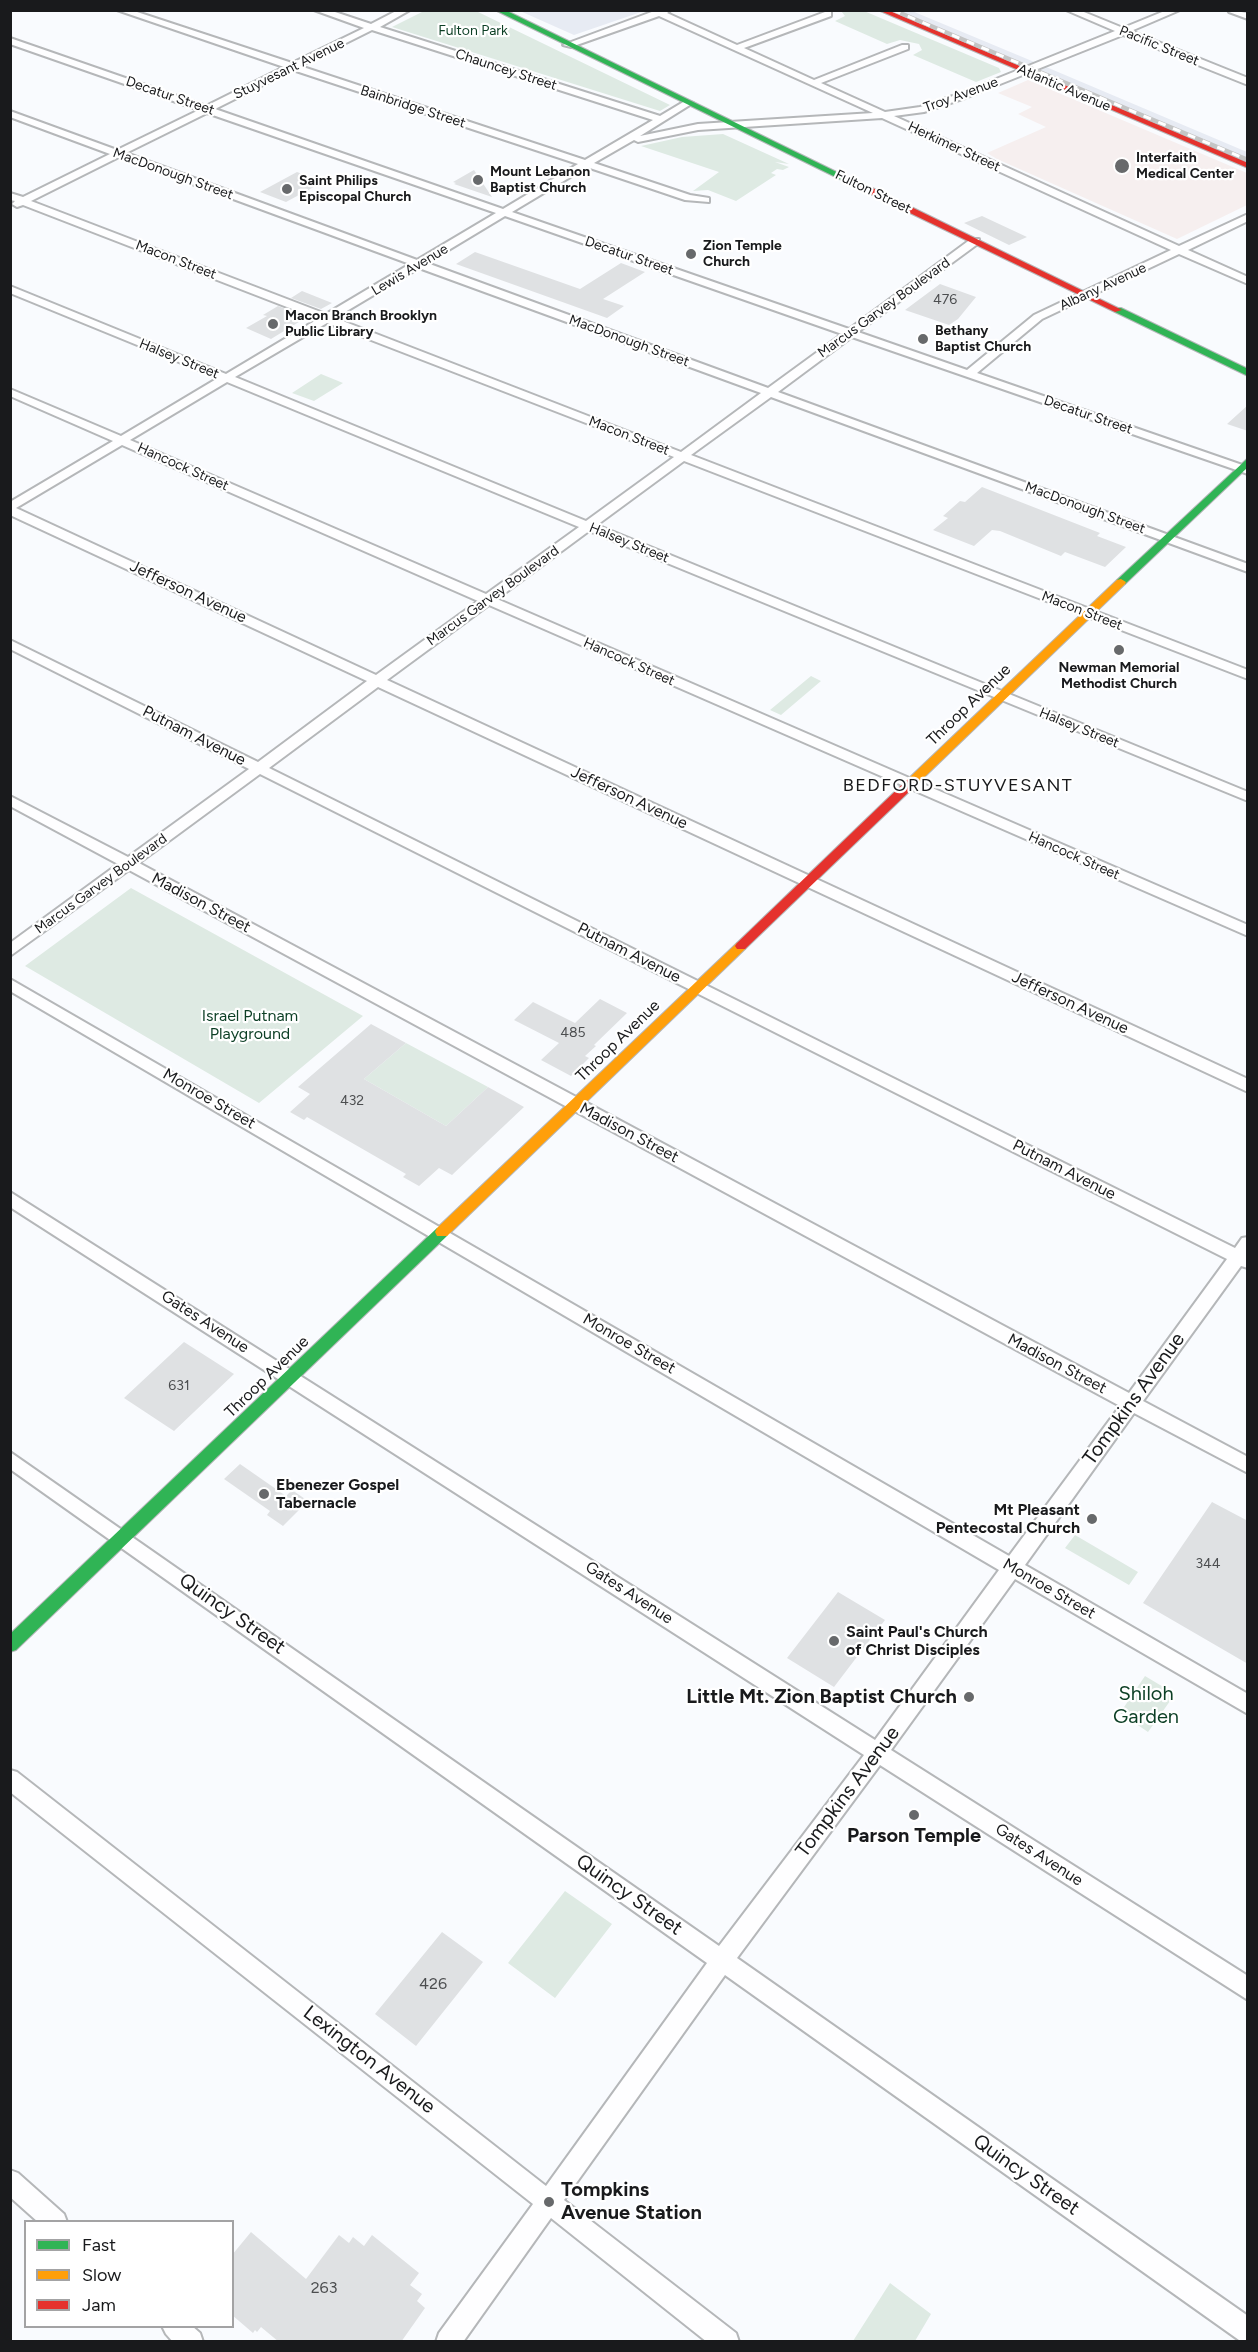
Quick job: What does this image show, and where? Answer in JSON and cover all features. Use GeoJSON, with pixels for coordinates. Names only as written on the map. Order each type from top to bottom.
{"type":"FeatureCollection","features":[{"type":"Feature","properties":{"kind":"main road","name":"Fulton Street"},"geometry":{"type":"LineString","coordinates":[[498,10],[1248,373]]}},
{"type":"Feature","properties":{"kind":"main road","name":"Atlantic Avenue"},"geometry":{"type":"LineString","coordinates":[[881,10],[1034,68],[1063,72]]}},
{"type":"Feature","properties":{"kind":"main road","name":"Atlantic Avenue"},"geometry":{"type":"LineString","coordinates":[[917,10],[1034,68],[1045,80],[1248,166]]}},
{"type":"Feature","properties":{"kind":"main road"},"geometry":{"type":"LineString","coordinates":[[1034,68],[1248,158]]}},
{"type":"Feature","properties":{"kind":"main road"},"geometry":{"type":"LineString","coordinates":[[1045,80],[1085,89]]}},
{"type":"Feature","properties":{"kind":"main road"},"geometry":{"type":"LineString","coordinates":[[1119,103],[1149,108]]}},
{"type":"Feature","properties":{"kind":"main road","name":"Throop Avenue"},"geometry":{"type":"LineString","coordinates":[[10,1645],[1166,538],[1245,467]]}},
{"type":"Feature","properties":{"kind":"street","name":"Bainbridge Street"},"geometry":{"type":"LineString","coordinates":[[121,10],[587,165],[689,198],[705,200]]}},
{"type":"Feature","properties":{"kind":"street","name":"Chauncey Street"},"geometry":{"type":"LineString","coordinates":[[318,10],[660,119]]}},
{"type":"Feature","properties":{"kind":"street","name":"Stuyvesant Avenue"},"geometry":{"type":"LineString","coordinates":[[10,207],[406,10]]}},
{"type":"Feature","properties":{"kind":"street","name":"Pacific Street"},"geometry":{"type":"LineString","coordinates":[[1070,10],[1248,82]]}},
{"type":"Feature","properties":{"kind":"street","name":"Troy Avenue"},"geometry":{"type":"LineString","coordinates":[[734,125],[885,116],[942,104],[1176,10]]}},
{"type":"Feature","properties":{"kind":"street"},"geometry":{"type":"LineString","coordinates":[[1232,10],[1248,16]]}},
{"type":"Feature","properties":{"kind":"street"},"geometry":{"type":"LineString","coordinates":[[568,45],[664,12]]}},
{"type":"Feature","properties":{"kind":"street","name":"Herkimer Street"},"geometry":{"type":"LineString","coordinates":[[664,12],[736,48],[1248,281]]}},
{"type":"Feature","properties":{"kind":"street"},"geometry":{"type":"LineString","coordinates":[[736,48],[828,14]]}},
{"type":"Feature","properties":{"kind":"street","name":"Decatur Street"},"geometry":{"type":"LineString","coordinates":[[10,41],[969,374],[1245,467]]}},
{"type":"Feature","properties":{"kind":"street"},"geometry":{"type":"LineString","coordinates":[[813,83],[905,47]]}},
{"type":"Feature","properties":{"kind":"street","name":"Lewis Avenue"},"geometry":{"type":"LineString","coordinates":[[10,509],[688,103]]}},
{"type":"Feature","properties":{"kind":"street","name":"MacDonough Street"},"geometry":{"type":"LineString","coordinates":[[10,114],[1248,568]]}},
{"type":"Feature","properties":{"kind":"street","name":"Lewis Avenue"},"geometry":{"type":"LineString","coordinates":[[623,143],[676,130],[734,125]]}},
{"type":"Feature","properties":{"kind":"street","name":"Macon Street"},"geometry":{"type":"LineString","coordinates":[[10,196],[1248,675]]}},
{"type":"Feature","properties":{"kind":"street","name":"Albany Avenue"},"geometry":{"type":"LineString","coordinates":[[969,374],[1038,317],[1248,217]]}},
{"type":"Feature","properties":{"kind":"street","name":"Marcus Garvey Boulevard"},"geometry":{"type":"LineString","coordinates":[[10,951],[975,241]]}},
{"type":"Feature","properties":{"kind":"street","name":"Halsey Street"},"geometry":{"type":"LineString","coordinates":[[10,289],[1248,797]]}},
{"type":"Feature","properties":{"kind":"street","name":"Hancock Street"},"geometry":{"type":"LineString","coordinates":[[10,392],[1248,931]]}},
{"type":"Feature","properties":{"kind":"street","name":"Jefferson Avenue"},"geometry":{"type":"LineString","coordinates":[[10,509],[1248,1086]]}},
{"type":"Feature","properties":{"kind":"street","name":"Putnam Avenue"},"geometry":{"type":"LineString","coordinates":[[10,644],[698,987],[1244,1254]]}},
{"type":"Feature","properties":{"kind":"street","name":"Madison Street"},"geometry":{"type":"LineString","coordinates":[[10,800],[1248,1466]]}},
{"type":"Feature","properties":{"kind":"street","name":"Monroe Street"},"geometry":{"type":"LineString","coordinates":[[10,984],[1248,1705]]}},
{"type":"Feature","properties":{"kind":"street","name":"Gates Avenue"},"geometry":{"type":"LineString","coordinates":[[10,1198],[1248,1989]]}},
{"type":"Feature","properties":{"kind":"street","name":"Tompkins Avenue"},"geometry":{"type":"LineString","coordinates":[[448,2342],[722,1961],[878,1752],[1131,1403],[1244,1254]]}},
{"type":"Feature","properties":{"kind":"street","name":"Quincy Street"},"geometry":{"type":"LineString","coordinates":[[10,1459],[1248,2331]]}},
{"type":"Feature","properties":{"kind":"street","name":"Lexington Avenue"},"geometry":{"type":"LineString","coordinates":[[10,1779],[727,2342]]}},
{"type":"Feature","properties":{"kind":"street"},"geometry":{"type":"LineString","coordinates":[[10,2181],[54,2220]]}},
{"type":"Feature","properties":{"kind":"street"},"geometry":{"type":"LineString","coordinates":[[176,2328],[191,2342]]}},
{"type":"Feature","properties":{"kind":"shaded area"},"geometry":{"type":"Polygon","coordinates":[[[520,11],[644,11],[574,35],[520,11]]]}},
{"type":"Feature","properties":{"kind":"shaded area"},"geometry":{"type":"Polygon","coordinates":[[[891,11],[912,11],[1247,152],[1247,162],[891,11]]]}},
{"type":"Feature","properties":{"kind":"shaded area","name":"Interfaith Medical Center"},"geometry":{"type":"Polygon","coordinates":[[[1028,80],[1247,173],[1247,205],[1177,239],[997,159],[987,153],[1046,127],[1018,114],[1032,107],[998,93],[1028,80]]]}},
{"type":"Feature","properties":{"kind":"green space","name":"Fulton Park"},"geometry":{"type":"Polygon","coordinates":[[[424,11],[476,11],[670,105],[660,111],[392,27],[424,11]]]}},
{"type":"Feature","properties":{"kind":"green space"},"geometry":{"type":"Polygon","coordinates":[[[841,11],[864,11],[999,68],[1001,72],[976,82],[913,55],[922,50],[919,44],[900,40],[887,44],[835,21],[845,16],[841,11]]]}},
{"type":"Feature","properties":{"kind":"green space"},"geometry":{"type":"Polygon","coordinates":[[[723,134],[789,164],[775,162],[789,167],[783,170],[777,169],[771,173],[776,175],[736,201],[708,190],[693,191],[719,172],[641,146],[682,137],[723,134]]]}},
{"type":"Feature","properties":{"kind":"green space"},"geometry":{"type":"Polygon","coordinates":[[[321,374],[343,383],[314,401],[292,393],[321,374]]]}},
{"type":"Feature","properties":{"kind":"green space"},"geometry":{"type":"Polygon","coordinates":[[[811,676],[821,681],[781,715],[770,710],[811,676]]]}},
{"type":"Feature","properties":{"kind":"green space","name":"Israel Putnam Playground"},"geometry":{"type":"Polygon","coordinates":[[[131,888],[363,1016],[259,1103],[25,966],[131,888]]]}},
{"type":"Feature","properties":{"kind":"green space"},"geometry":{"type":"Polygon","coordinates":[[[406,1043],[488,1087],[446,1126],[364,1079],[406,1043]]]}},
{"type":"Feature","properties":{"kind":"green space"},"geometry":{"type":"Polygon","coordinates":[[[1075,1535],[1138,1572],[1129,1585],[1065,1548],[1075,1535]]]}},
{"type":"Feature","properties":{"kind":"green space","name":"Shiloh Garden"},"geometry":{"type":"Polygon","coordinates":[[[1145,1676],[1175,1694],[1148,1732],[1120,1713],[1145,1676]]]}},
{"type":"Feature","properties":{"kind":"green space"},"geometry":{"type":"Polygon","coordinates":[[[565,1891],[612,1924],[555,1998],[508,1963],[565,1891]]]}},
{"type":"Feature","properties":{"kind":"green space"},"geometry":{"type":"Polygon","coordinates":[[[890,2283],[931,2314],[915,2341],[853,2341],[890,2283]]]}},
{"type":"Feature","properties":{"kind":"building"},"geometry":{"type":"Polygon","coordinates":[[[474,170],[492,197],[454,184],[456,183],[453,182],[474,170]]]}},
{"type":"Feature","properties":{"kind":"building","name":"Saint Philips Episcopal Church"},"geometry":{"type":"Polygon","coordinates":[[[297,172],[323,182],[286,202],[260,192],[297,172]]]}},
{"type":"Feature","properties":{"kind":"building"},"geometry":{"type":"Polygon","coordinates":[[[982,216],[1027,237],[1009,245],[964,223],[982,216]]]}},
{"type":"Feature","properties":{"kind":"building"},"geometry":{"type":"Polygon","coordinates":[[[475,252],[580,289],[621,263],[645,272],[603,299],[624,306],[607,318],[456,264],[475,252]]]}},
{"type":"Feature","properties":{"kind":"building"},"geometry":{"type":"Polygon","coordinates":[[[940,284],[976,297],[958,319],[949,325],[905,310],[940,284]]]}},
{"type":"Feature","properties":{"kind":"building"},"geometry":{"type":"Polygon","coordinates":[[[302,291],[332,303],[321,309],[291,298],[302,291]]]}},
{"type":"Feature","properties":{"kind":"building","name":"Macon Branch Brooklyn Public Library"},"geometry":{"type":"Polygon","coordinates":[[[278,306],[307,317],[271,339],[246,328],[267,316],[263,315],[278,306]]]}},
{"type":"Feature","properties":{"kind":"building"},"geometry":{"type":"Polygon","coordinates":[[[1248,405],[1248,431],[1227,424],[1248,405]]]}},
{"type":"Feature","properties":{"kind":"building"},"geometry":{"type":"Polygon","coordinates":[[[982,487],[1100,533],[1097,536],[1126,547],[1105,567],[1065,552],[1061,556],[1000,531],[992,530],[974,546],[933,530],[948,518],[943,516],[960,501],[965,502],[982,487]]]}},
{"type":"Feature","properties":{"kind":"building"},"geometry":{"type":"Polygon","coordinates":[[[600,999],[627,1013],[594,1045],[596,1046],[585,1056],[589,1058],[571,1076],[541,1060],[559,1043],[514,1020],[533,1002],[575,1023],[600,999]]]}},
{"type":"Feature","properties":{"kind":"building"},"geometry":{"type":"Polygon","coordinates":[[[371,1024],[406,1043],[364,1079],[446,1126],[488,1087],[524,1107],[452,1175],[439,1168],[419,1186],[403,1177],[406,1174],[307,1117],[304,1120],[290,1112],[310,1094],[298,1087],[371,1024]]]}},
{"type":"Feature","properties":{"kind":"building"},"geometry":{"type":"Polygon","coordinates":[[[184,1342],[234,1374],[174,1431],[124,1398],[184,1342]]]}},
{"type":"Feature","properties":{"kind":"building","name":"Ebenezer Gospel Tabernacle"},"geometry":{"type":"Polygon","coordinates":[[[240,1464],[286,1496],[292,1490],[308,1501],[283,1526],[267,1515],[270,1511],[224,1479],[240,1464]]]}},
{"type":"Feature","properties":{"kind":"building"},"geometry":{"type":"Polygon","coordinates":[[[1212,1502],[1248,1521],[1248,1664],[1143,1603],[1212,1502]]]}},
{"type":"Feature","properties":{"kind":"building","name":"Saint Paul's Church of Christ Disciples"},"geometry":{"type":"Polygon","coordinates":[[[838,1592],[885,1620],[834,1687],[787,1658],[838,1592]]]}},
{"type":"Feature","properties":{"kind":"building"},"geometry":{"type":"Polygon","coordinates":[[[442,1932],[483,1962],[416,2046],[375,2014],[442,1932]]]}},
{"type":"Feature","properties":{"kind":"building"},"geometry":{"type":"Polygon","coordinates":[[[251,2232],[306,2279],[339,2235],[349,2243],[353,2237],[364,2246],[372,2235],[419,2273],[410,2285],[422,2294],[417,2301],[425,2308],[401,2342],[279,2342],[261,2327],[253,2333],[234,2317],[234,2253],[251,2232]]]}},
{"type":"Feature","properties":{"kind":"railway"},"geometry":{"type":"LineString","coordinates":[[893,10],[1248,160]]}},
{"type":"Feature","properties":{"kind":"traffic: fast"},"geometry":{"type":"LineString","coordinates":[[498,10],[855,183]]}},
{"type":"Feature","properties":{"kind":"traffic: fast"},"geometry":{"type":"LineString","coordinates":[[1118,310],[1248,373]]}},
{"type":"Feature","properties":{"kind":"traffic: fast"},"geometry":{"type":"LineString","coordinates":[[1121,582],[1248,461]]}},
{"type":"Feature","properties":{"kind":"traffic: fast"},"geometry":{"type":"LineString","coordinates":[[10,1645],[442,1232]]}},
{"type":"Feature","properties":{"kind":"traffic: slow"},"geometry":{"type":"LineString","coordinates":[[911,783],[1121,582]]}},
{"type":"Feature","properties":{"kind":"traffic: slow"},"geometry":{"type":"LineString","coordinates":[[442,1232],[741,946]]}},
{"type":"Feature","properties":{"kind":"traffic: jam"},"geometry":{"type":"LineString","coordinates":[[881,10],[1248,166]]}},
{"type":"Feature","properties":{"kind":"traffic: jam"},"geometry":{"type":"LineString","coordinates":[[855,183],[1118,310]]}},
{"type":"Feature","properties":{"kind":"traffic: jam"},"geometry":{"type":"LineString","coordinates":[[741,946],[911,783]]}},
{"type":"Feature","properties":{"kind":"place","name":"Interfaith Medical Center"},"geometry":{"type":"Point","coordinates":[1122,166]}},
{"type":"Feature","properties":{"kind":"place","name":"Mount Lebanon Baptist Church"},"geometry":{"type":"Point","coordinates":[478,180]}},
{"type":"Feature","properties":{"kind":"place","name":"Saint Philips Episcopal Church"},"geometry":{"type":"Point","coordinates":[287,189]}},
{"type":"Feature","properties":{"kind":"place","name":"Zion Temple Church"},"geometry":{"type":"Point","coordinates":[691,254]}},
{"type":"Feature","properties":{"kind":"place","name":"Macon Branch Brooklyn Public Library"},"geometry":{"type":"Point","coordinates":[273,324]}},
{"type":"Feature","properties":{"kind":"place","name":"Bethany Baptist Church"},"geometry":{"type":"Point","coordinates":[923,339]}},
{"type":"Feature","properties":{"kind":"place","name":"Newman Memorial Methodist Church"},"geometry":{"type":"Point","coordinates":[1119,650]}},
{"type":"Feature","properties":{"kind":"place","name":"Ebenezer Gospel Tabernacle"},"geometry":{"type":"Point","coordinates":[264,1494]}},
{"type":"Feature","properties":{"kind":"place","name":"Mt Pleasant Pentecostal Church"},"geometry":{"type":"Point","coordinates":[1092,1519]}},
{"type":"Feature","properties":{"kind":"place","name":"Saint Paul's Church of Christ Disciples"},"geometry":{"type":"Point","coordinates":[834,1641]}},
{"type":"Feature","properties":{"kind":"place","name":"Little Mt. Zion Baptist Church"},"geometry":{"type":"Point","coordinates":[969,1697]}},
{"type":"Feature","properties":{"kind":"place","name":"Parson Temple"},"geometry":{"type":"Point","coordinates":[914,1815]}},
{"type":"Feature","properties":{"kind":"place","name":"Tompkins Avenue Station"},"geometry":{"type":"Point","coordinates":[549,2202]}},
{"type":"Feature","properties":{"kind":"district","name":"BEDFORD-STUYVESANT"},"geometry":{"type":"Point","coordinates":[958,786]}}]}
